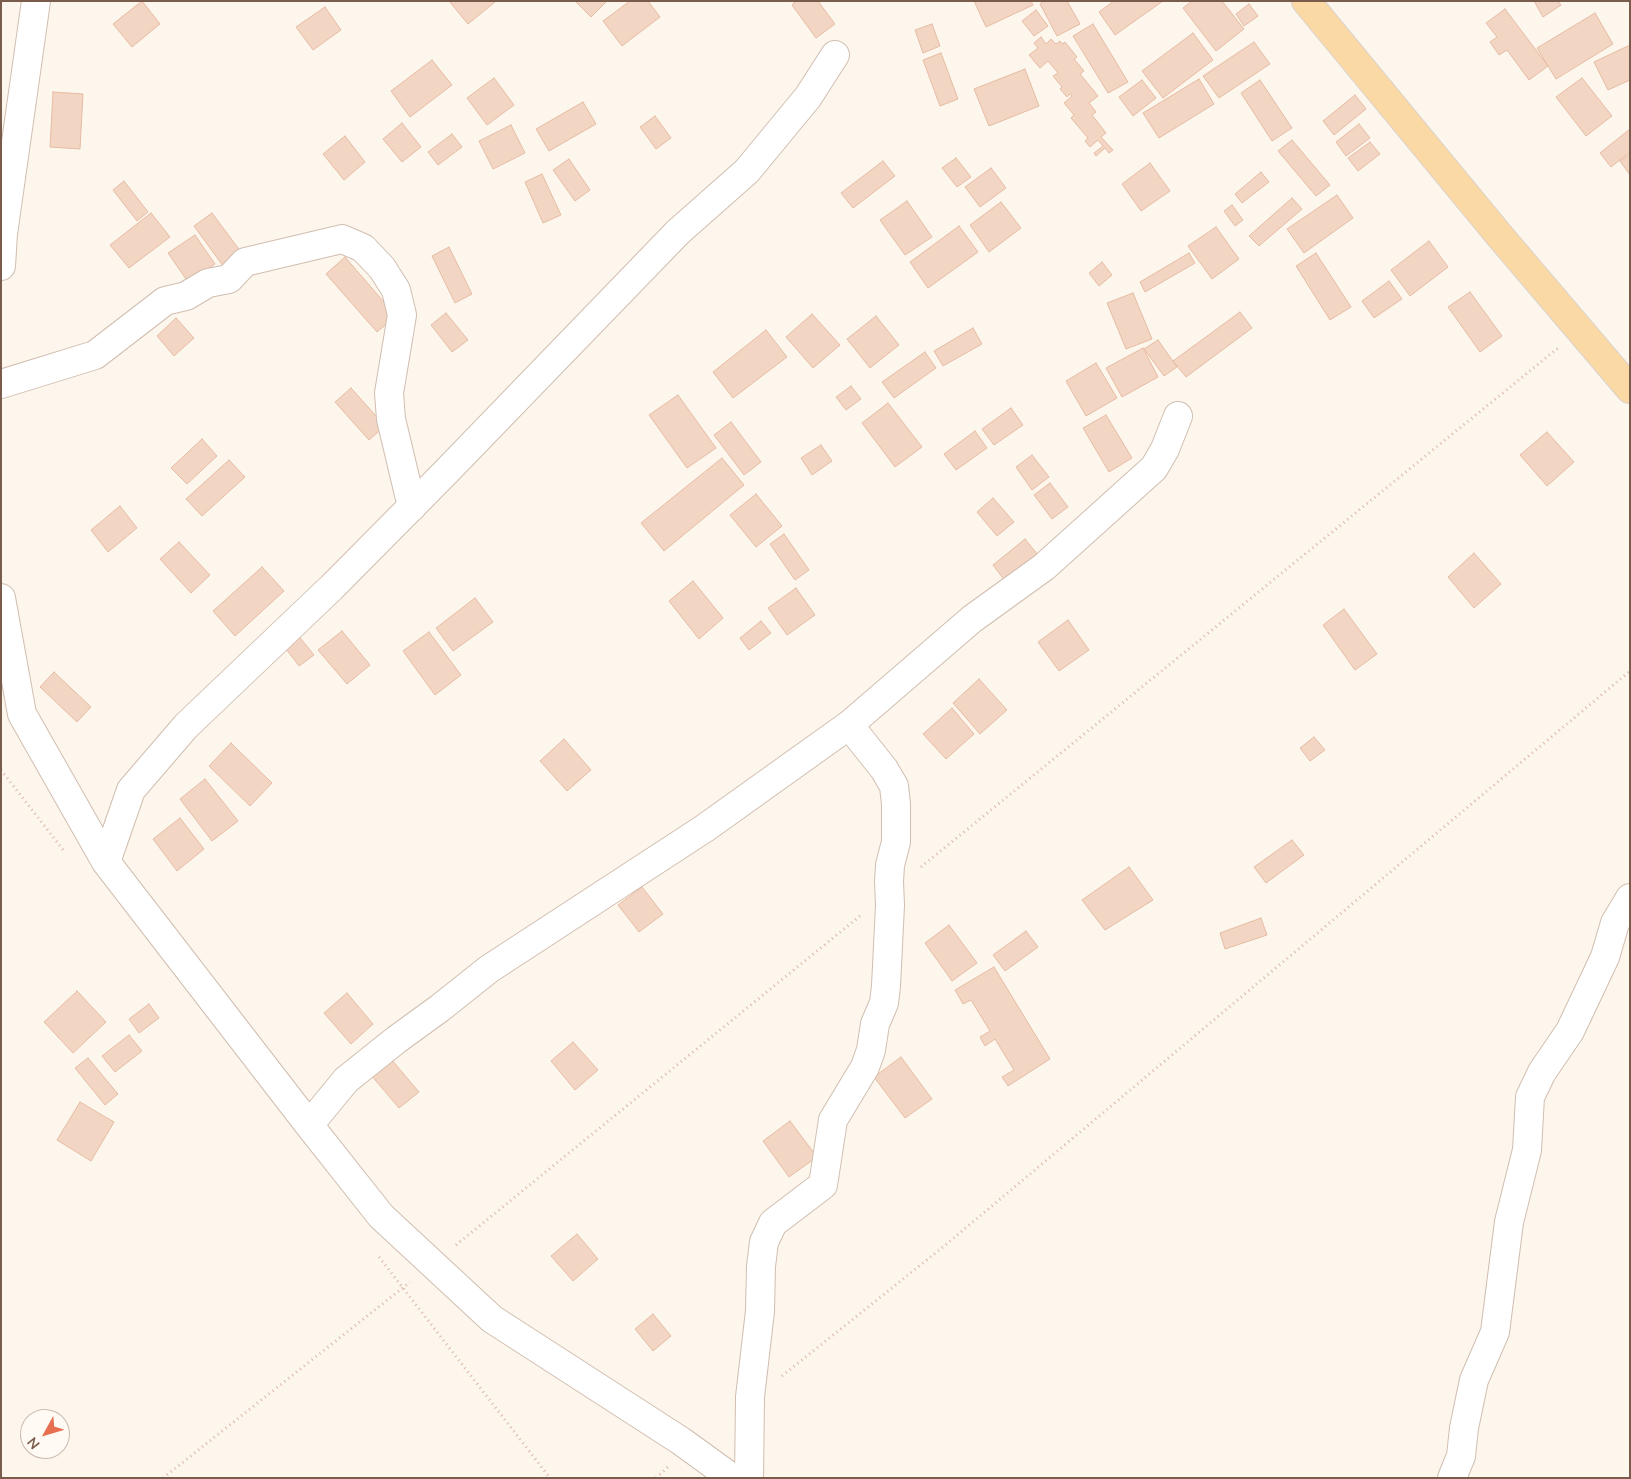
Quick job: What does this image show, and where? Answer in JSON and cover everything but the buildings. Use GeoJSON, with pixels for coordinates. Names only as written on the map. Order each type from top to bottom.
{"type":"FeatureCollection","features":[{"type":"Feature","properties":{"kind":"main road"},"geometry":{"type":"LineString","coordinates":[[1306,1],[1499,236],[1630,389]]}},
{"type":"Feature","properties":{"kind":"street"},"geometry":{"type":"LineString","coordinates":[[1,266],[36,1]]}},
{"type":"Feature","properties":{"kind":"street"},"geometry":{"type":"LineString","coordinates":[[106,862],[131,790],[186,726],[332,587],[412,507],[678,232],[747,171],[808,97],[835,55]]}},
{"type":"Feature","properties":{"kind":"street"},"geometry":{"type":"LineString","coordinates":[[1,384],[95,355],[166,300],[186,296],[208,283],[230,278],[245,262],[342,239],[363,248],[382,268],[396,290],[402,315],[389,393],[391,419],[412,507]]}},
{"type":"Feature","properties":{"kind":"street"},"geometry":{"type":"LineString","coordinates":[[309,1125],[346,1080],[489,969],[705,828],[849,725],[972,619],[1044,567],[1154,468],[1165,450],[1178,416]]}},
{"type":"Feature","properties":{"kind":"street"},"geometry":{"type":"LineString","coordinates":[[1,598],[22,714],[106,862],[381,1216],[492,1319],[692,1448],[732,1478]]}},
{"type":"Feature","properties":{"kind":"street"},"geometry":{"type":"LineString","coordinates":[[749,1478],[750,1402],[760,1311],[761,1266],[764,1242],[773,1223],[823,1185],[833,1120],[865,1067],[871,1050],[876,1024],[884,1003],[890,905],[888,882],[896,842],[894,786],[884,769],[849,725]]}},
{"type":"Feature","properties":{"kind":"street"},"geometry":{"type":"LineString","coordinates":[[1452,1478],[1461,1456],[1464,1428],[1474,1380],[1495,1332],[1509,1222],[1527,1150],[1530,1097],[1542,1072],[1570,1031],[1605,957],[1615,923],[1622,908],[1630,898]]}},
{"type":"Feature","properties":{"kind":"path"},"geometry":{"type":"LineString","coordinates":[[750,1402],[943,1247],[1630,672]]}},
{"type":"Feature","properties":{"kind":"path"},"geometry":{"type":"LineString","coordinates":[[656,1478],[692,1448]]}}]}
